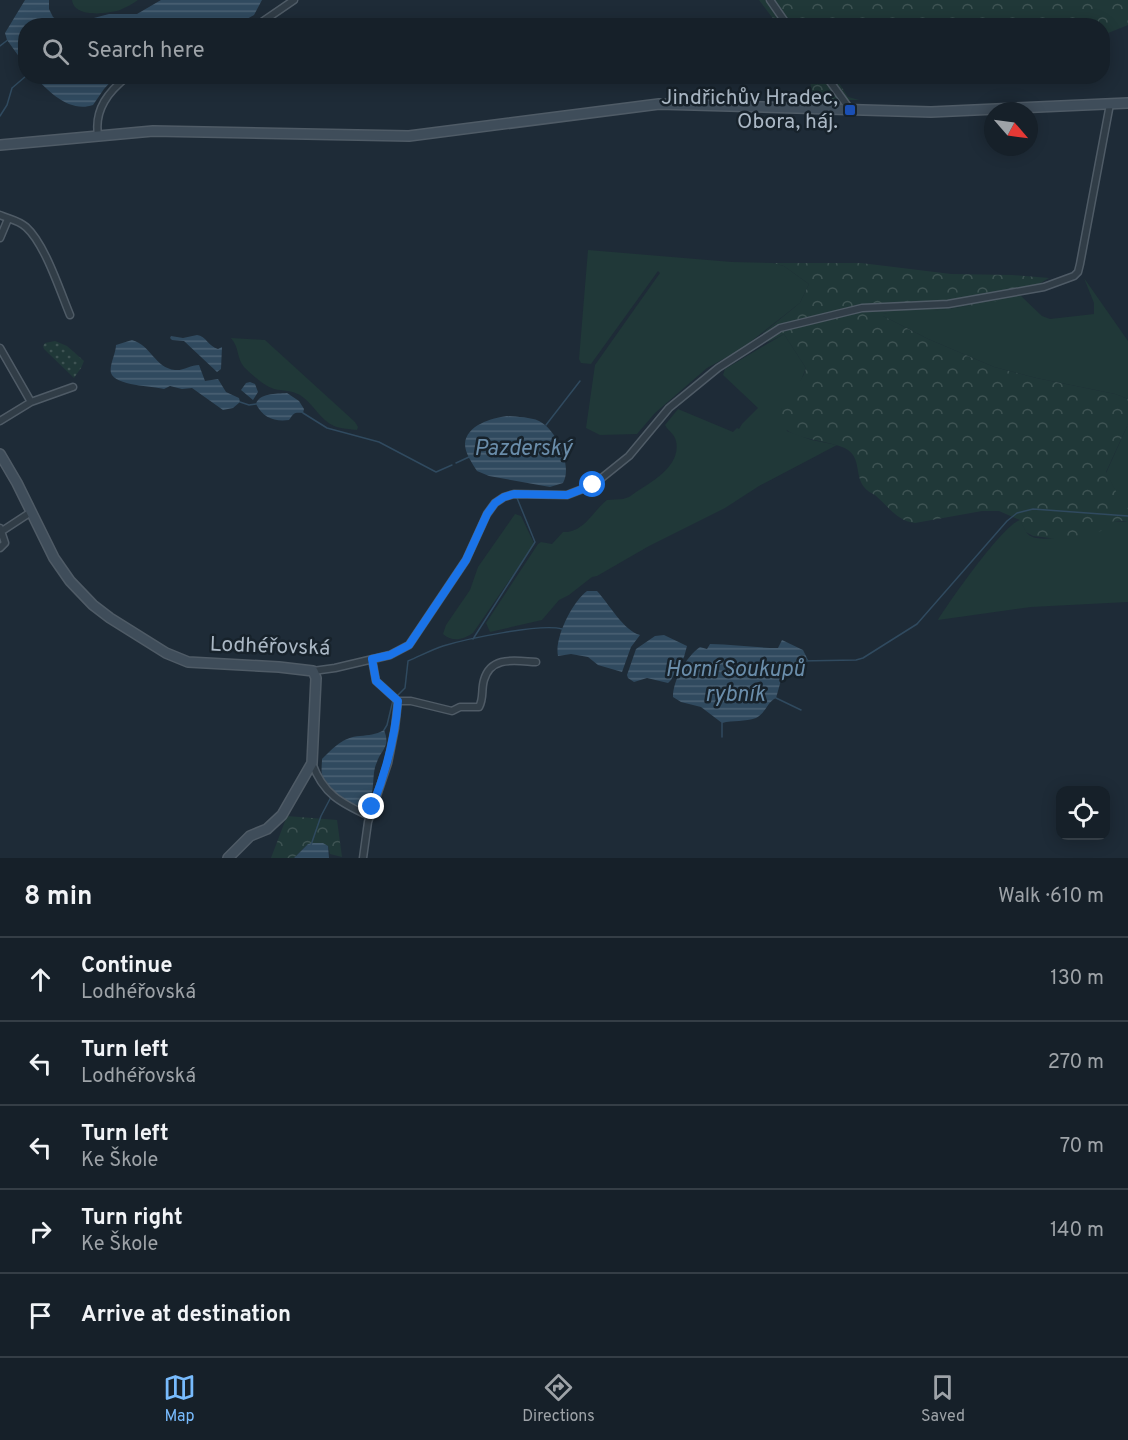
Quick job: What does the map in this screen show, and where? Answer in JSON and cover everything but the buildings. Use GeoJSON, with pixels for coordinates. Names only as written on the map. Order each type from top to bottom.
{"type":"FeatureCollection","features":[{"type":"Feature","properties":{"kind":"main road"},"geometry":{"type":"LineString","coordinates":[[0,145],[153,131],[409,136],[659,104],[931,112],[1128,104]]}},
{"type":"Feature","properties":{"kind":"main road"},"geometry":{"type":"LineString","coordinates":[[0,455],[31,512]]}},
{"type":"Feature","properties":{"kind":"main road","name":"Lodhéřovská"},"geometry":{"type":"LineString","coordinates":[[31,512],[54,558],[93,605],[166,653],[188,662],[313,671]]}},
{"type":"Feature","properties":{"kind":"main road"},"geometry":{"type":"LineString","coordinates":[[228,858],[250,836],[267,829],[282,815],[312,763],[316,678],[313,671]]}},
{"type":"Feature","properties":{"kind":"street"},"geometry":{"type":"LineString","coordinates":[[268,18],[294,0]]}},
{"type":"Feature","properties":{"kind":"street"},"geometry":{"type":"LineString","coordinates":[[770,0],[782,18]]}},
{"type":"Feature","properties":{"kind":"street"},"geometry":{"type":"LineString","coordinates":[[98,135],[102,105],[119,84]]}},
{"type":"Feature","properties":{"kind":"street"},"geometry":{"type":"LineString","coordinates":[[832,84],[849,108]]}},
{"type":"Feature","properties":{"kind":"street","name":"Lodhéřovská"},"geometry":{"type":"LineString","coordinates":[[313,671],[390,655],[409,645],[466,560],[487,514],[495,503],[514,494],[567,495],[593,485],[629,456],[669,408],[718,368],[780,328],[862,308],[948,304],[1044,287],[1074,276],[1080,264],[1110,104]]}},
{"type":"Feature","properties":{"kind":"street"},"geometry":{"type":"LineString","coordinates":[[0,215],[21,223],[34,237],[70,315]]}},
{"type":"Feature","properties":{"kind":"street"},"geometry":{"type":"LineString","coordinates":[[0,238],[8,219]]}},
{"type":"Feature","properties":{"kind":"street"},"geometry":{"type":"LineString","coordinates":[[0,348],[31,402]]}},
{"type":"Feature","properties":{"kind":"street"},"geometry":{"type":"LineString","coordinates":[[0,421],[31,402],[73,387]]}},
{"type":"Feature","properties":{"kind":"street"},"geometry":{"type":"LineString","coordinates":[[0,548],[5,543],[1,530],[31,512]]}},
{"type":"Feature","properties":{"kind":"street"},"geometry":{"type":"LineString","coordinates":[[372,659],[376,681],[398,701],[411,701],[452,711],[460,707],[479,707],[483,700],[484,680],[493,664],[503,660],[536,662]]}},
{"type":"Feature","properties":{"kind":"street"},"geometry":{"type":"LineString","coordinates":[[363,858],[369,816],[388,763],[398,701]]}},
{"type":"Feature","properties":{"kind":"street"},"geometry":{"type":"LineString","coordinates":[[312,763],[318,780],[332,796],[369,816]]}},
{"type":"Feature","properties":{"kind":"green space"},"geometry":{"type":"Polygon","coordinates":[[[72,0],[138,0],[120,10],[92,13],[79,10],[74,6],[72,0]]]}},
{"type":"Feature","properties":{"kind":"green space"},"geometry":{"type":"Polygon","coordinates":[[[759,0],[1128,0],[1128,25],[1110,32],[1110,18],[773,18],[759,0]]]}},
{"type":"Feature","properties":{"kind":"green space"},"geometry":{"type":"Polygon","coordinates":[[[810,84],[840,84],[848,97],[859,100],[809,100],[812,92],[810,84]]]}},
{"type":"Feature","properties":{"kind":"green space"},"geometry":{"type":"Polygon","coordinates":[[[588,250],[732,262],[773,263],[784,266],[809,284],[800,303],[740,350],[707,368],[655,413],[637,434],[600,435],[586,428],[595,365],[660,273],[658,271],[591,364],[581,363],[579,359],[588,250]]]}},
{"type":"Feature","properties":{"kind":"green space"},"geometry":{"type":"Polygon","coordinates":[[[773,263],[861,263],[951,274],[1049,278],[1020,295],[989,303],[919,313],[887,313],[883,316],[928,339],[994,367],[1115,394],[1128,399],[1128,424],[1106,472],[1124,507],[1128,508],[1128,522],[1113,522],[1101,531],[1059,539],[1033,536],[1026,532],[1020,520],[999,511],[982,511],[915,523],[898,516],[864,487],[855,458],[848,450],[841,446],[799,436],[783,427],[780,420],[782,407],[806,368],[784,334],[768,342],[763,333],[800,303],[809,284],[784,266],[773,263]]]}},
{"type":"Feature","properties":{"kind":"green space"},"geometry":{"type":"Polygon","coordinates":[[[1084,278],[1128,341],[1128,399],[1115,394],[994,367],[928,339],[883,316],[887,313],[954,308],[1020,295],[1042,316],[1050,319],[1094,314],[1094,303],[1084,278]]]}},
{"type":"Feature","properties":{"kind":"green space"},"geometry":{"type":"Polygon","coordinates":[[[784,334],[806,368],[800,383],[781,410],[787,431],[812,440],[837,445],[759,486],[725,508],[592,577],[559,600],[542,620],[490,632],[486,623],[538,544],[541,542],[552,544],[563,532],[577,529],[582,525],[607,500],[629,497],[669,467],[674,459],[676,441],[665,425],[678,409],[733,432],[739,429],[758,408],[723,375],[725,369],[784,334]]]}},
{"type":"Feature","properties":{"kind":"green space"},"geometry":{"type":"Polygon","coordinates":[[[231,338],[265,340],[355,422],[357,430],[334,426],[300,395],[274,389],[262,383],[244,367],[231,338]]]}},
{"type":"Feature","properties":{"kind":"green space"},"geometry":{"type":"Polygon","coordinates":[[[55,341],[67,346],[84,361],[74,378],[44,349],[45,343],[55,341]]]}},
{"type":"Feature","properties":{"kind":"green space"},"geometry":{"type":"Polygon","coordinates":[[[1128,424],[1128,508],[1124,508],[1106,473],[1128,424]]]}},
{"type":"Feature","properties":{"kind":"green space"},"geometry":{"type":"Polygon","coordinates":[[[515,514],[521,516],[534,543],[533,546],[473,633],[458,639],[447,637],[443,634],[446,625],[470,590],[478,567],[515,514]]]}},
{"type":"Feature","properties":{"kind":"green space"},"geometry":{"type":"Polygon","coordinates":[[[1020,520],[1027,533],[1042,539],[1077,533],[1112,521],[1128,522],[1128,602],[1031,607],[938,620],[989,549],[1001,535],[1020,520]]]}},
{"type":"Feature","properties":{"kind":"green space"},"geometry":{"type":"Polygon","coordinates":[[[287,816],[337,820],[342,857],[330,854],[328,846],[308,844],[294,858],[271,858],[287,816]]]}},
{"type":"Feature","properties":{"kind":"water"},"geometry":{"type":"Polygon","coordinates":[[[25,0],[49,0],[49,9],[54,18],[18,18],[18,55],[7,40],[5,33],[25,0]]]}},
{"type":"Feature","properties":{"kind":"water"},"geometry":{"type":"Polygon","coordinates":[[[161,0],[262,0],[254,15],[249,18],[94,18],[109,14],[137,14],[161,0]]]}},
{"type":"Feature","properties":{"kind":"water"},"geometry":{"type":"Polygon","coordinates":[[[42,84],[109,84],[93,105],[84,107],[68,104],[42,84]]]}},
{"type":"Feature","properties":{"kind":"water"},"geometry":{"type":"Polygon","coordinates":[[[197,335],[203,337],[215,348],[222,347],[221,369],[217,372],[184,341],[170,338],[171,336],[183,338],[197,335]]]}},
{"type":"Feature","properties":{"kind":"water"},"geometry":{"type":"Polygon","coordinates":[[[132,340],[144,347],[168,368],[178,370],[199,365],[205,381],[218,379],[226,392],[239,398],[240,402],[233,408],[223,410],[192,388],[182,389],[170,386],[164,389],[119,381],[111,373],[116,345],[132,340]]]}},
{"type":"Feature","properties":{"kind":"water"},"geometry":{"type":"Polygon","coordinates":[[[246,383],[255,384],[258,392],[253,400],[241,390],[246,383]]]}},
{"type":"Feature","properties":{"kind":"water"},"geometry":{"type":"Polygon","coordinates":[[[287,393],[299,401],[304,409],[303,413],[294,413],[289,420],[270,418],[262,413],[256,404],[264,396],[287,393]]]}},
{"type":"Feature","properties":{"kind":"water","name":"Pazderský"},"geometry":{"type":"Polygon","coordinates":[[[507,416],[539,421],[551,432],[564,458],[566,476],[563,483],[550,487],[489,476],[477,471],[466,451],[466,437],[475,427],[507,416]]]}},
{"type":"Feature","properties":{"kind":"water"},"geometry":{"type":"Polygon","coordinates":[[[587,591],[597,591],[623,623],[640,635],[631,647],[622,672],[598,665],[588,657],[571,654],[558,656],[559,640],[566,620],[576,603],[587,591]]]}},
{"type":"Feature","properties":{"kind":"water"},"geometry":{"type":"Polygon","coordinates":[[[664,635],[687,646],[684,657],[671,680],[668,683],[647,678],[634,682],[628,678],[636,649],[655,636],[664,635]]]}},
{"type":"Feature","properties":{"kind":"water","name":"Horní Soukupů rybník"},"geometry":{"type":"Polygon","coordinates":[[[782,640],[803,650],[808,660],[785,666],[776,698],[756,718],[722,723],[701,707],[681,702],[673,697],[675,683],[681,669],[700,647],[707,649],[710,644],[778,648],[782,640]]]}},
{"type":"Feature","properties":{"kind":"water"},"geometry":{"type":"Polygon","coordinates":[[[384,730],[386,744],[375,768],[371,797],[363,807],[344,799],[332,790],[322,774],[322,759],[343,741],[384,730]]]}},
{"type":"Feature","properties":{"kind":"water"},"geometry":{"type":"Polygon","coordinates":[[[323,843],[328,846],[329,858],[294,858],[308,844],[323,843]]]}},
{"type":"Feature","properties":{"kind":"waterway"},"geometry":{"type":"LineString","coordinates":[[0,46],[9,39]]}},
{"type":"Feature","properties":{"kind":"waterway"},"geometry":{"type":"LineString","coordinates":[[0,116],[7,105],[12,88],[18,83]]}},
{"type":"Feature","properties":{"kind":"waterway"},"geometry":{"type":"LineString","coordinates":[[546,425],[580,381]]}},
{"type":"Feature","properties":{"kind":"waterway"},"geometry":{"type":"LineString","coordinates":[[240,402],[249,405],[256,404]]}},
{"type":"Feature","properties":{"kind":"waterway"},"geometry":{"type":"LineString","coordinates":[[303,413],[327,428],[379,442],[436,472],[452,465]]}},
{"type":"Feature","properties":{"kind":"waterway"},"geometry":{"type":"LineString","coordinates":[[456,463],[469,457]]}},
{"type":"Feature","properties":{"kind":"waterway"},"geometry":{"type":"LineString","coordinates":[[473,639],[535,542],[517,498]]}},
{"type":"Feature","properties":{"kind":"waterway"},"geometry":{"type":"LineString","coordinates":[[800,661],[863,658],[917,624],[1007,521],[1017,513],[1033,509],[1128,516]]}},
{"type":"Feature","properties":{"kind":"waterway"},"geometry":{"type":"LineString","coordinates":[[396,697],[405,688],[408,661],[434,649],[503,633],[538,628],[562,629]]}},
{"type":"Feature","properties":{"kind":"waterway"},"geometry":{"type":"LineString","coordinates":[[776,698],[801,710]]}},
{"type":"Feature","properties":{"kind":"waterway"},"geometry":{"type":"LineString","coordinates":[[384,730],[393,700]]}},
{"type":"Feature","properties":{"kind":"waterway"},"geometry":{"type":"LineString","coordinates":[[722,723],[722,737]]}},
{"type":"Feature","properties":{"kind":"waterway"},"geometry":{"type":"LineString","coordinates":[[311,845],[321,816],[331,797]]}},
{"type":"Feature","properties":{"kind":"place","name":"Jindřichův Hradec, Obora, háj."},"geometry":{"type":"Point","coordinates":[850,110]}},
{"type":"Feature","properties":{"kind":"route"},"geometry":{"type":"LineString","coordinates":[[372,807],[388,763],[398,701],[376,681],[372,659],[390,655],[409,645],[474,547],[487,514],[495,503],[514,494],[567,495],[593,485]]}}]}
